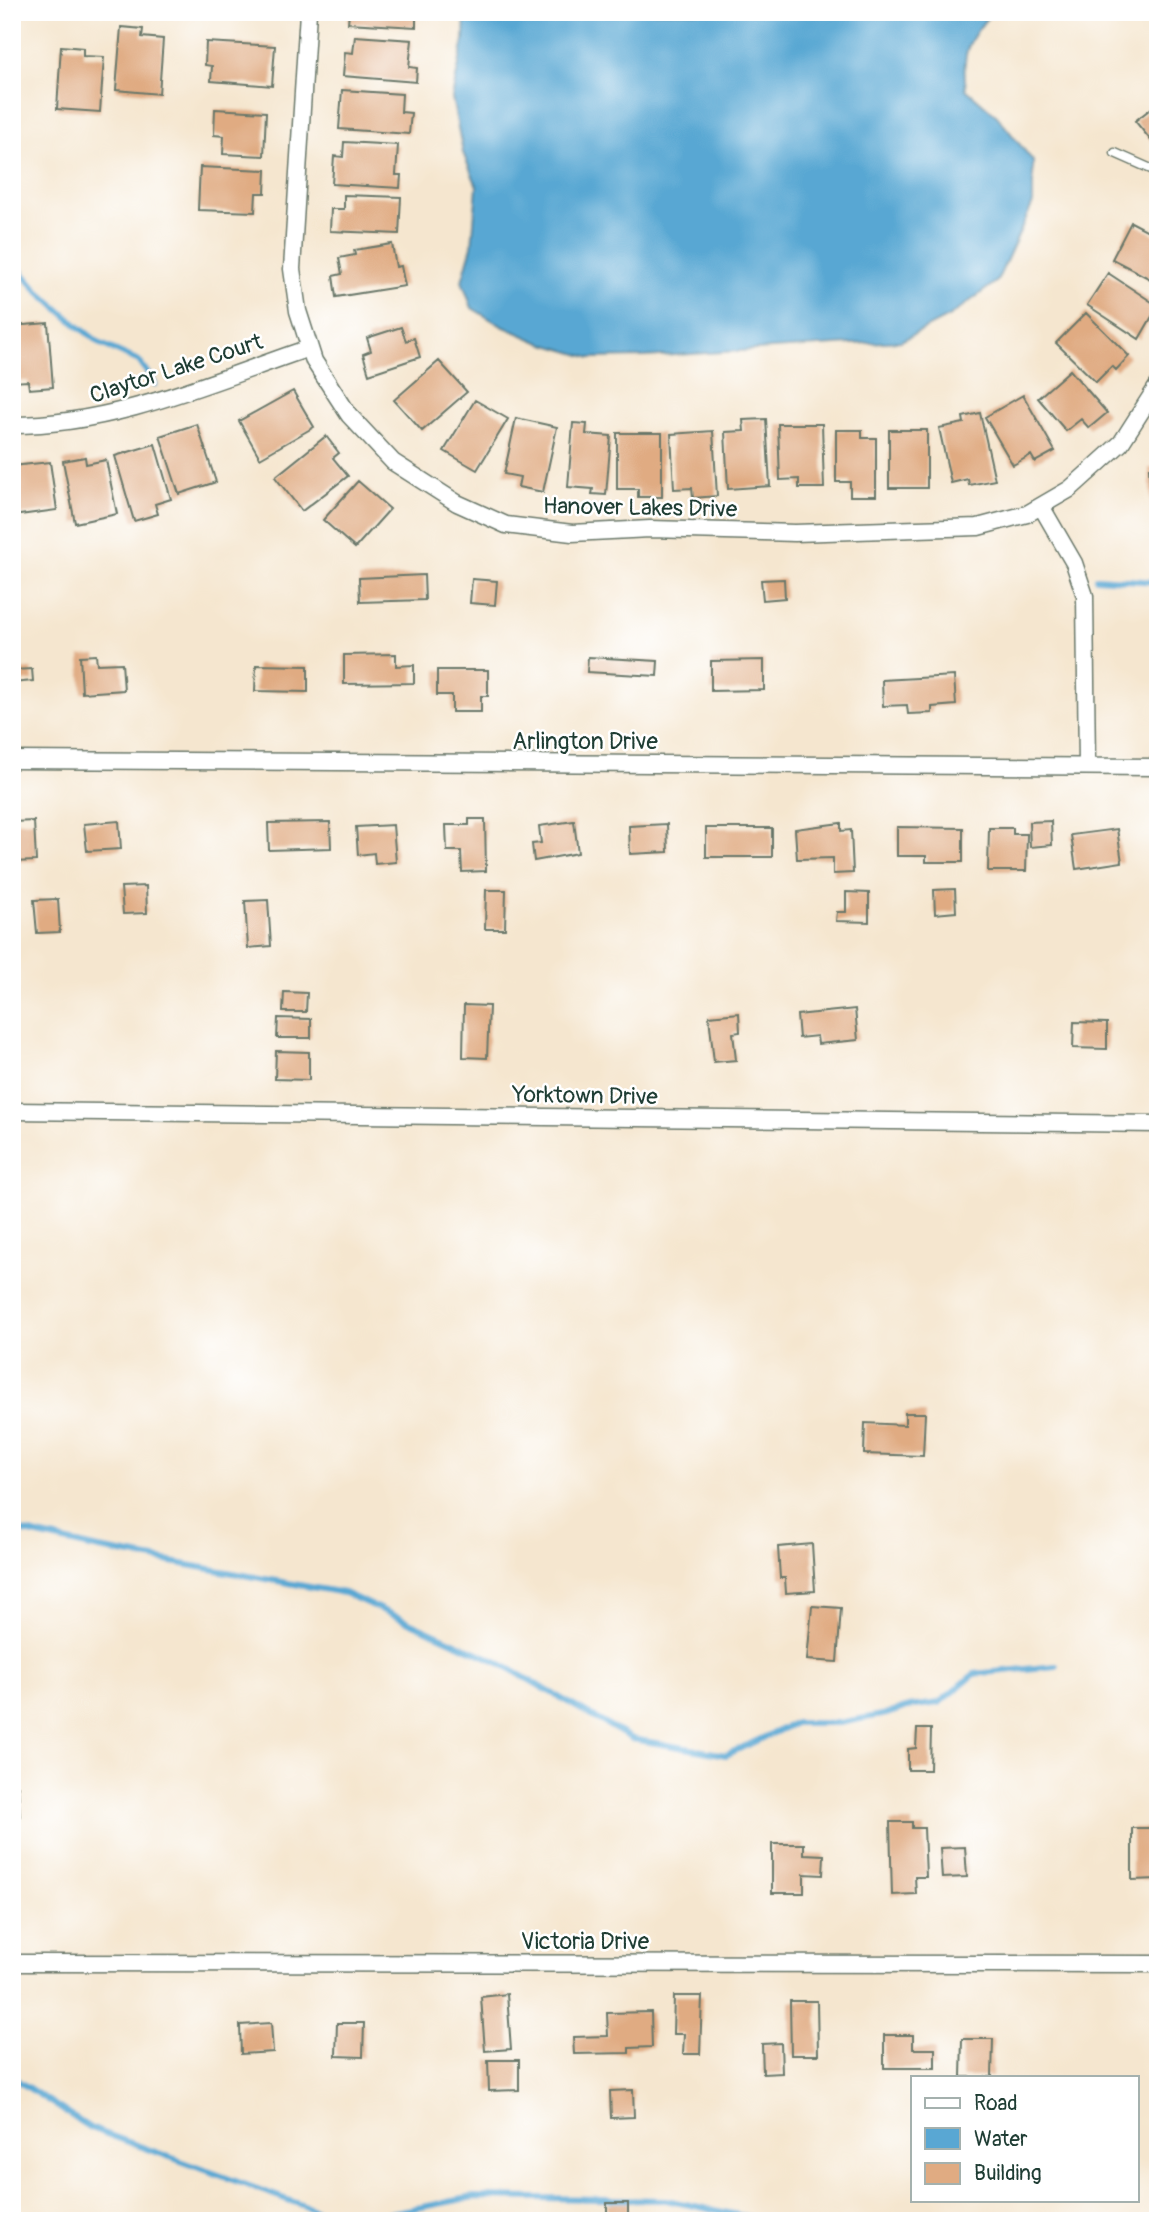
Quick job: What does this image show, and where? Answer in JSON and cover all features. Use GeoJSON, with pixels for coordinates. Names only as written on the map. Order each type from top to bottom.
{"type":"FeatureCollection","features":[{"type":"Feature","properties":{"kind":"street","name":"Hanover Lakes Drive"},"geometry":{"type":"LineString","coordinates":[[308,12],[292,269],[298,312],[314,361],[349,415],[393,462],[457,503],[506,525],[572,533],[650,529],[795,533],[978,527],[1027,514],[1070,489],[1121,443],[1158,385]]}},
{"type":"Feature","properties":{"kind":"street","name":"Claytor Lake Court"},"geometry":{"type":"LineString","coordinates":[[12,425],[87,420],[127,410],[309,348]]}},
{"type":"Feature","properties":{"kind":"street"},"geometry":{"type":"LineString","coordinates":[[1041,506],[1074,563],[1085,596],[1087,766]]}},
{"type":"Feature","properties":{"kind":"street","name":"Arlington Drive"},"geometry":{"type":"LineString","coordinates":[[12,760],[1158,767]]}},
{"type":"Feature","properties":{"kind":"street","name":"Yorktown Drive"},"geometry":{"type":"LineString","coordinates":[[12,1111],[1158,1124]]}},
{"type":"Feature","properties":{"kind":"street","name":"Victoria Drive"},"geometry":{"type":"LineString","coordinates":[[12,1963],[1158,1964]]}},
{"type":"Feature","properties":{"kind":"lane"},"geometry":{"type":"LineString","coordinates":[[1115,153],[1158,172]]}},
{"type":"Feature","properties":{"kind":"water"},"geometry":{"type":"Polygon","coordinates":[[[465,12],[992,12],[968,47],[965,65],[966,89],[997,116],[1033,161],[1033,203],[997,281],[950,316],[901,341],[591,358],[541,343],[502,326],[472,308],[462,281],[472,246],[477,186],[463,153],[452,98],[464,40],[465,12]]]}},
{"type":"Feature","properties":{"kind":"building"},"geometry":{"type":"Polygon","coordinates":[[[349,12],[416,13],[416,27],[348,23],[349,12]]]}},
{"type":"Feature","properties":{"kind":"building"},"geometry":{"type":"Polygon","coordinates":[[[121,27],[143,29],[142,37],[163,39],[159,94],[116,90],[121,27]]]}},
{"type":"Feature","properties":{"kind":"building"},"geometry":{"type":"Polygon","coordinates":[[[355,36],[412,40],[409,67],[417,68],[416,82],[343,76],[345,52],[353,53],[355,36]]]}},
{"type":"Feature","properties":{"kind":"building"},"geometry":{"type":"Polygon","coordinates":[[[206,42],[275,46],[272,86],[211,81],[212,66],[205,65],[206,42]]]}},
{"type":"Feature","properties":{"kind":"building"},"geometry":{"type":"Polygon","coordinates":[[[61,46],[83,48],[83,56],[104,57],[100,112],[57,109],[61,46]]]}},
{"type":"Feature","properties":{"kind":"building"},"geometry":{"type":"Polygon","coordinates":[[[342,90],[402,94],[401,112],[411,113],[409,134],[339,129],[342,90]]]}},
{"type":"Feature","properties":{"kind":"building"},"geometry":{"type":"Polygon","coordinates":[[[1158,103],[1158,139],[1153,143],[1135,121],[1158,103]]]}},
{"type":"Feature","properties":{"kind":"building"},"geometry":{"type":"Polygon","coordinates":[[[215,109],[266,112],[264,156],[223,154],[224,136],[214,135],[215,109]]]}},
{"type":"Feature","properties":{"kind":"building"},"geometry":{"type":"Polygon","coordinates":[[[344,142],[398,145],[396,175],[401,175],[400,188],[332,184],[334,156],[343,157],[344,142]]]}},
{"type":"Feature","properties":{"kind":"building"},"geometry":{"type":"Polygon","coordinates":[[[200,167],[266,170],[265,193],[256,193],[255,212],[198,210],[200,167]]]}},
{"type":"Feature","properties":{"kind":"building"},"geometry":{"type":"Polygon","coordinates":[[[344,195],[401,197],[399,234],[330,231],[331,209],[344,209],[344,195]]]}},
{"type":"Feature","properties":{"kind":"building"},"geometry":{"type":"Polygon","coordinates":[[[1131,222],[1158,236],[1158,283],[1112,259],[1131,222]]]}},
{"type":"Feature","properties":{"kind":"building"},"geometry":{"type":"Polygon","coordinates":[[[392,244],[396,267],[401,266],[405,286],[336,297],[333,276],[342,274],[339,258],[355,255],[354,250],[392,244]]]}},
{"type":"Feature","properties":{"kind":"building"},"geometry":{"type":"Polygon","coordinates":[[[1108,273],[1158,306],[1139,339],[1087,305],[1108,273]]]}},
{"type":"Feature","properties":{"kind":"building"},"geometry":{"type":"Polygon","coordinates":[[[1086,313],[1129,356],[1116,370],[1112,366],[1096,382],[1056,343],[1086,313]]]}},
{"type":"Feature","properties":{"kind":"building"},"geometry":{"type":"Polygon","coordinates":[[[48,323],[53,387],[29,389],[28,381],[12,382],[12,326],[48,323]]]}},
{"type":"Feature","properties":{"kind":"building"},"geometry":{"type":"Polygon","coordinates":[[[401,327],[406,341],[414,338],[420,357],[369,374],[363,354],[371,351],[367,338],[401,327]]]}},
{"type":"Feature","properties":{"kind":"building"},"geometry":{"type":"Polygon","coordinates":[[[439,361],[467,392],[422,431],[394,400],[439,361]]]}},
{"type":"Feature","properties":{"kind":"building"},"geometry":{"type":"Polygon","coordinates":[[[1070,370],[1107,413],[1089,428],[1081,419],[1066,431],[1038,398],[1070,370]]]}},
{"type":"Feature","properties":{"kind":"building"},"geometry":{"type":"Polygon","coordinates":[[[293,391],[314,427],[260,458],[239,421],[293,391]]]}},
{"type":"Feature","properties":{"kind":"building"},"geometry":{"type":"Polygon","coordinates":[[[1023,395],[1055,451],[1035,462],[1031,455],[1013,465],[985,417],[1023,395]]]}},
{"type":"Feature","properties":{"kind":"building"},"geometry":{"type":"Polygon","coordinates":[[[475,400],[508,419],[477,470],[444,451],[475,400]]]}},
{"type":"Feature","properties":{"kind":"building"},"geometry":{"type":"Polygon","coordinates":[[[980,413],[995,480],[969,485],[968,479],[951,483],[939,428],[964,423],[963,417],[980,413]]]}},
{"type":"Feature","properties":{"kind":"building"},"geometry":{"type":"Polygon","coordinates":[[[516,418],[557,427],[543,492],[518,487],[520,477],[504,474],[516,418]]]}},
{"type":"Feature","properties":{"kind":"building"},"geometry":{"type":"Polygon","coordinates":[[[766,419],[770,486],[728,489],[725,432],[744,431],[743,420],[766,419]]]}},
{"type":"Feature","properties":{"kind":"building"},"geometry":{"type":"Polygon","coordinates":[[[573,423],[587,424],[586,434],[611,436],[606,495],[592,494],[593,489],[568,487],[573,423]]]}},
{"type":"Feature","properties":{"kind":"building"},"geometry":{"type":"Polygon","coordinates":[[[197,424],[216,482],[179,494],[160,436],[197,424]]]}},
{"type":"Feature","properties":{"kind":"building"},"geometry":{"type":"Polygon","coordinates":[[[778,424],[822,424],[824,488],[799,488],[799,479],[780,480],[778,424]]]}},
{"type":"Feature","properties":{"kind":"building"},"geometry":{"type":"Polygon","coordinates":[[[836,430],[862,430],[862,438],[876,438],[876,496],[850,496],[850,482],[836,482],[836,430]]]}},
{"type":"Feature","properties":{"kind":"building"},"geometry":{"type":"Polygon","coordinates":[[[889,430],[927,430],[927,488],[889,488],[889,430]]]}},
{"type":"Feature","properties":{"kind":"building"},"geometry":{"type":"Polygon","coordinates":[[[713,431],[717,496],[693,498],[692,488],[674,489],[671,434],[713,431]]]}},
{"type":"Feature","properties":{"kind":"building"},"geometry":{"type":"Polygon","coordinates":[[[617,433],[662,433],[662,497],[638,497],[638,489],[617,489],[617,433]]]}},
{"type":"Feature","properties":{"kind":"building"},"geometry":{"type":"Polygon","coordinates":[[[326,436],[339,453],[333,458],[348,476],[302,511],[275,477],[326,436]]]}},
{"type":"Feature","properties":{"kind":"building"},"geometry":{"type":"Polygon","coordinates":[[[155,444],[171,499],[155,504],[158,514],[134,521],[115,456],[155,444]]]}},
{"type":"Feature","properties":{"kind":"building"},"geometry":{"type":"Polygon","coordinates":[[[85,457],[86,464],[106,460],[117,514],[75,523],[63,461],[85,457]]]}},
{"type":"Feature","properties":{"kind":"building"},"geometry":{"type":"Polygon","coordinates":[[[50,462],[57,510],[12,516],[12,466],[50,462]]]}},
{"type":"Feature","properties":{"kind":"building"},"geometry":{"type":"Polygon","coordinates":[[[1149,468],[1158,468],[1158,519],[1152,519],[1149,468]]]}},
{"type":"Feature","properties":{"kind":"building"},"geometry":{"type":"Polygon","coordinates":[[[358,481],[390,509],[355,548],[323,520],[358,481]]]}},
{"type":"Feature","properties":{"kind":"building"},"geometry":{"type":"Polygon","coordinates":[[[424,575],[425,600],[360,602],[359,578],[424,575]]]}},
{"type":"Feature","properties":{"kind":"building"},"geometry":{"type":"Polygon","coordinates":[[[472,579],[497,581],[495,605],[470,603],[472,579]]]}},
{"type":"Feature","properties":{"kind":"building"},"geometry":{"type":"Polygon","coordinates":[[[784,579],[785,598],[763,600],[761,580],[784,579]]]}},
{"type":"Feature","properties":{"kind":"building"},"geometry":{"type":"Polygon","coordinates":[[[396,654],[396,666],[414,665],[414,683],[344,684],[344,655],[396,654]]]}},
{"type":"Feature","properties":{"kind":"building"},"geometry":{"type":"Polygon","coordinates":[[[96,655],[97,664],[122,663],[124,690],[82,693],[80,656],[96,655]]]}},
{"type":"Feature","properties":{"kind":"building"},"geometry":{"type":"Polygon","coordinates":[[[588,657],[658,661],[657,676],[587,672],[588,657]]]}},
{"type":"Feature","properties":{"kind":"building"},"geometry":{"type":"Polygon","coordinates":[[[764,660],[764,690],[711,691],[711,661],[764,660]]]}},
{"type":"Feature","properties":{"kind":"building"},"geometry":{"type":"Polygon","coordinates":[[[256,665],[308,666],[308,692],[255,691],[256,665]]]}},
{"type":"Feature","properties":{"kind":"building"},"geometry":{"type":"Polygon","coordinates":[[[32,669],[33,681],[12,683],[12,670],[32,669]]]}},
{"type":"Feature","properties":{"kind":"building"},"geometry":{"type":"Polygon","coordinates":[[[437,670],[488,670],[488,696],[481,696],[481,712],[452,712],[452,695],[437,695],[437,670]]]}},
{"type":"Feature","properties":{"kind":"building"},"geometry":{"type":"Polygon","coordinates":[[[954,676],[956,705],[932,707],[932,713],[908,714],[907,705],[883,706],[882,680],[954,676]]]}},
{"type":"Feature","properties":{"kind":"building"},"geometry":{"type":"Polygon","coordinates":[[[469,819],[485,819],[486,871],[462,872],[461,851],[447,851],[446,825],[469,825],[469,819]]]}},
{"type":"Feature","properties":{"kind":"building"},"geometry":{"type":"Polygon","coordinates":[[[34,821],[36,861],[12,862],[12,822],[34,821]]]}},
{"type":"Feature","properties":{"kind":"building"},"geometry":{"type":"Polygon","coordinates":[[[119,821],[121,849],[87,851],[84,824],[119,821]]]}},
{"type":"Feature","properties":{"kind":"building"},"geometry":{"type":"Polygon","coordinates":[[[574,821],[578,853],[534,861],[532,844],[541,843],[539,826],[574,821]]]}},
{"type":"Feature","properties":{"kind":"building"},"geometry":{"type":"Polygon","coordinates":[[[1051,821],[1052,845],[1030,847],[1029,822],[1051,821]]]}},
{"type":"Feature","properties":{"kind":"building"},"geometry":{"type":"Polygon","coordinates":[[[330,822],[331,848],[269,850],[268,823],[330,822]]]}},
{"type":"Feature","properties":{"kind":"building"},"geometry":{"type":"Polygon","coordinates":[[[841,823],[841,831],[851,830],[853,873],[833,874],[833,858],[797,859],[795,829],[841,823]]]}},
{"type":"Feature","properties":{"kind":"building"},"geometry":{"type":"Polygon","coordinates":[[[667,824],[668,852],[630,854],[629,826],[667,824]]]}},
{"type":"Feature","properties":{"kind":"building"},"geometry":{"type":"Polygon","coordinates":[[[393,825],[396,862],[375,864],[374,853],[358,855],[356,827],[393,825]]]}},
{"type":"Feature","properties":{"kind":"building"},"geometry":{"type":"Polygon","coordinates":[[[897,827],[963,828],[963,862],[926,862],[926,856],[897,856],[897,827]]]}},
{"type":"Feature","properties":{"kind":"building"},"geometry":{"type":"Polygon","coordinates":[[[706,828],[772,828],[772,857],[706,857],[706,828]]]}},
{"type":"Feature","properties":{"kind":"building"},"geometry":{"type":"Polygon","coordinates":[[[989,828],[1013,828],[1013,834],[1027,834],[1026,871],[988,871],[989,828]]]}},
{"type":"Feature","properties":{"kind":"building"},"geometry":{"type":"Polygon","coordinates":[[[1117,829],[1122,862],[1076,869],[1071,835],[1117,829]]]}},
{"type":"Feature","properties":{"kind":"building"},"geometry":{"type":"Polygon","coordinates":[[[146,886],[147,913],[123,914],[121,887],[146,886]]]}},
{"type":"Feature","properties":{"kind":"building"},"geometry":{"type":"Polygon","coordinates":[[[955,889],[956,912],[935,914],[934,890],[955,889]]]}},
{"type":"Feature","properties":{"kind":"building"},"geometry":{"type":"Polygon","coordinates":[[[486,890],[506,890],[505,929],[485,929],[486,890]]]}},
{"type":"Feature","properties":{"kind":"building"},"geometry":{"type":"Polygon","coordinates":[[[846,892],[869,893],[869,922],[836,921],[837,912],[846,912],[846,892]]]}},
{"type":"Feature","properties":{"kind":"building"},"geometry":{"type":"Polygon","coordinates":[[[58,899],[60,932],[37,933],[34,900],[58,899]]]}},
{"type":"Feature","properties":{"kind":"building"},"geometry":{"type":"Polygon","coordinates":[[[268,900],[271,946],[248,948],[245,901],[268,900]]]}},
{"type":"Feature","properties":{"kind":"building"},"geometry":{"type":"Polygon","coordinates":[[[284,992],[307,993],[306,1012],[283,1012],[284,992]]]}},
{"type":"Feature","properties":{"kind":"building"},"geometry":{"type":"Polygon","coordinates":[[[464,1005],[489,1006],[487,1058],[463,1057],[464,1005]]]}},
{"type":"Feature","properties":{"kind":"building"},"geometry":{"type":"Polygon","coordinates":[[[855,1009],[858,1040],[818,1044],[817,1036],[799,1038],[797,1015],[855,1009]]]}},
{"type":"Feature","properties":{"kind":"building"},"geometry":{"type":"Polygon","coordinates":[[[739,1013],[740,1032],[733,1033],[736,1060],[714,1062],[709,1016],[739,1013]]]}},
{"type":"Feature","properties":{"kind":"building"},"geometry":{"type":"Polygon","coordinates":[[[278,1018],[311,1019],[311,1038],[277,1038],[278,1018]]]}},
{"type":"Feature","properties":{"kind":"building"},"geometry":{"type":"Polygon","coordinates":[[[1074,1022],[1107,1023],[1107,1049],[1073,1048],[1074,1022]]]}},
{"type":"Feature","properties":{"kind":"building"},"geometry":{"type":"Polygon","coordinates":[[[276,1051],[309,1052],[309,1080],[275,1079],[276,1051]]]}},
{"type":"Feature","properties":{"kind":"building"},"geometry":{"type":"Polygon","coordinates":[[[905,1413],[925,1413],[923,1456],[864,1454],[865,1423],[905,1425],[905,1413]]]}},
{"type":"Feature","properties":{"kind":"building"},"geometry":{"type":"Polygon","coordinates":[[[812,1544],[815,1591],[786,1593],[785,1578],[780,1578],[778,1547],[812,1544]]]}},
{"type":"Feature","properties":{"kind":"building"},"geometry":{"type":"Polygon","coordinates":[[[812,1606],[841,1608],[837,1662],[807,1660],[812,1606]]]}},
{"type":"Feature","properties":{"kind":"building"},"geometry":{"type":"Polygon","coordinates":[[[917,1729],[931,1729],[930,1770],[908,1770],[908,1749],[916,1748],[917,1729]]]}},
{"type":"Feature","properties":{"kind":"building"},"geometry":{"type":"Polygon","coordinates":[[[12,1786],[18,1786],[20,1819],[12,1819],[12,1786]]]}},
{"type":"Feature","properties":{"kind":"building"},"geometry":{"type":"Polygon","coordinates":[[[890,1822],[912,1822],[912,1828],[924,1828],[926,1877],[915,1877],[916,1894],[892,1895],[890,1822]]]}},
{"type":"Feature","properties":{"kind":"building"},"geometry":{"type":"Polygon","coordinates":[[[1132,1828],[1158,1828],[1158,1879],[1132,1880],[1132,1828]]]}},
{"type":"Feature","properties":{"kind":"building"},"geometry":{"type":"Polygon","coordinates":[[[772,1844],[804,1844],[804,1854],[824,1855],[823,1875],[804,1874],[804,1893],[772,1893],[772,1844]]]}},
{"type":"Feature","properties":{"kind":"building"},"geometry":{"type":"Polygon","coordinates":[[[965,1847],[967,1877],[942,1878],[940,1848],[965,1847]]]}},
{"type":"Feature","properties":{"kind":"building"},"geometry":{"type":"Polygon","coordinates":[[[507,1994],[511,2049],[485,2051],[481,1997],[507,1994]]]}},
{"type":"Feature","properties":{"kind":"building"},"geometry":{"type":"Polygon","coordinates":[[[674,1996],[702,1996],[700,2054],[683,2054],[684,2034],[673,2034],[674,1996]]]}},
{"type":"Feature","properties":{"kind":"building"},"geometry":{"type":"Polygon","coordinates":[[[790,2001],[817,2001],[818,2055],[791,2055],[790,2001]]]}},
{"type":"Feature","properties":{"kind":"building"},"geometry":{"type":"Polygon","coordinates":[[[651,2012],[652,2047],[629,2048],[629,2053],[574,2054],[573,2037],[608,2036],[607,2013],[651,2012]]]}},
{"type":"Feature","properties":{"kind":"building"},"geometry":{"type":"Polygon","coordinates":[[[271,2023],[273,2052],[241,2054],[240,2025],[271,2023]]]}},
{"type":"Feature","properties":{"kind":"building"},"geometry":{"type":"Polygon","coordinates":[[[337,2023],[364,2023],[363,2057],[336,2056],[337,2023]]]}},
{"type":"Feature","properties":{"kind":"building"},"geometry":{"type":"Polygon","coordinates":[[[884,2035],[913,2035],[913,2049],[935,2049],[935,2068],[884,2068],[884,2035]]]}},
{"type":"Feature","properties":{"kind":"building"},"geometry":{"type":"Polygon","coordinates":[[[962,2039],[993,2039],[992,2076],[961,2076],[962,2039]]]}},
{"type":"Feature","properties":{"kind":"building"},"geometry":{"type":"Polygon","coordinates":[[[781,2043],[782,2073],[763,2074],[762,2044],[781,2043]]]}},
{"type":"Feature","properties":{"kind":"building"},"geometry":{"type":"Polygon","coordinates":[[[488,2060],[519,2060],[519,2090],[489,2091],[488,2060]]]}},
{"type":"Feature","properties":{"kind":"building"},"geometry":{"type":"Polygon","coordinates":[[[633,2090],[634,2117],[611,2118],[610,2091],[633,2090]]]}},
{"type":"Feature","properties":{"kind":"building"},"geometry":{"type":"Polygon","coordinates":[[[607,2203],[628,2203],[628,2221],[607,2221],[607,2203]]]}},
{"type":"Feature","properties":{"kind":"waterway"},"geometry":{"type":"LineString","coordinates":[[12,261],[38,291],[78,326],[101,344],[139,361],[155,384]]}},
{"type":"Feature","properties":{"kind":"waterway"},"geometry":{"type":"LineString","coordinates":[[1096,578],[1158,582]]}},
{"type":"Feature","properties":{"kind":"waterway"},"geometry":{"type":"LineString","coordinates":[[12,1529],[99,1549],[344,1593],[496,1661],[632,1739],[726,1755],[795,1723],[839,1723],[908,1707],[939,1703],[974,1674],[1056,1666]]}},
{"type":"Feature","properties":{"kind":"waterway"},"geometry":{"type":"LineString","coordinates":[[12,2077],[90,2128],[337,2218],[370,2217],[474,2197],[666,2200],[766,2221]]}}]}
